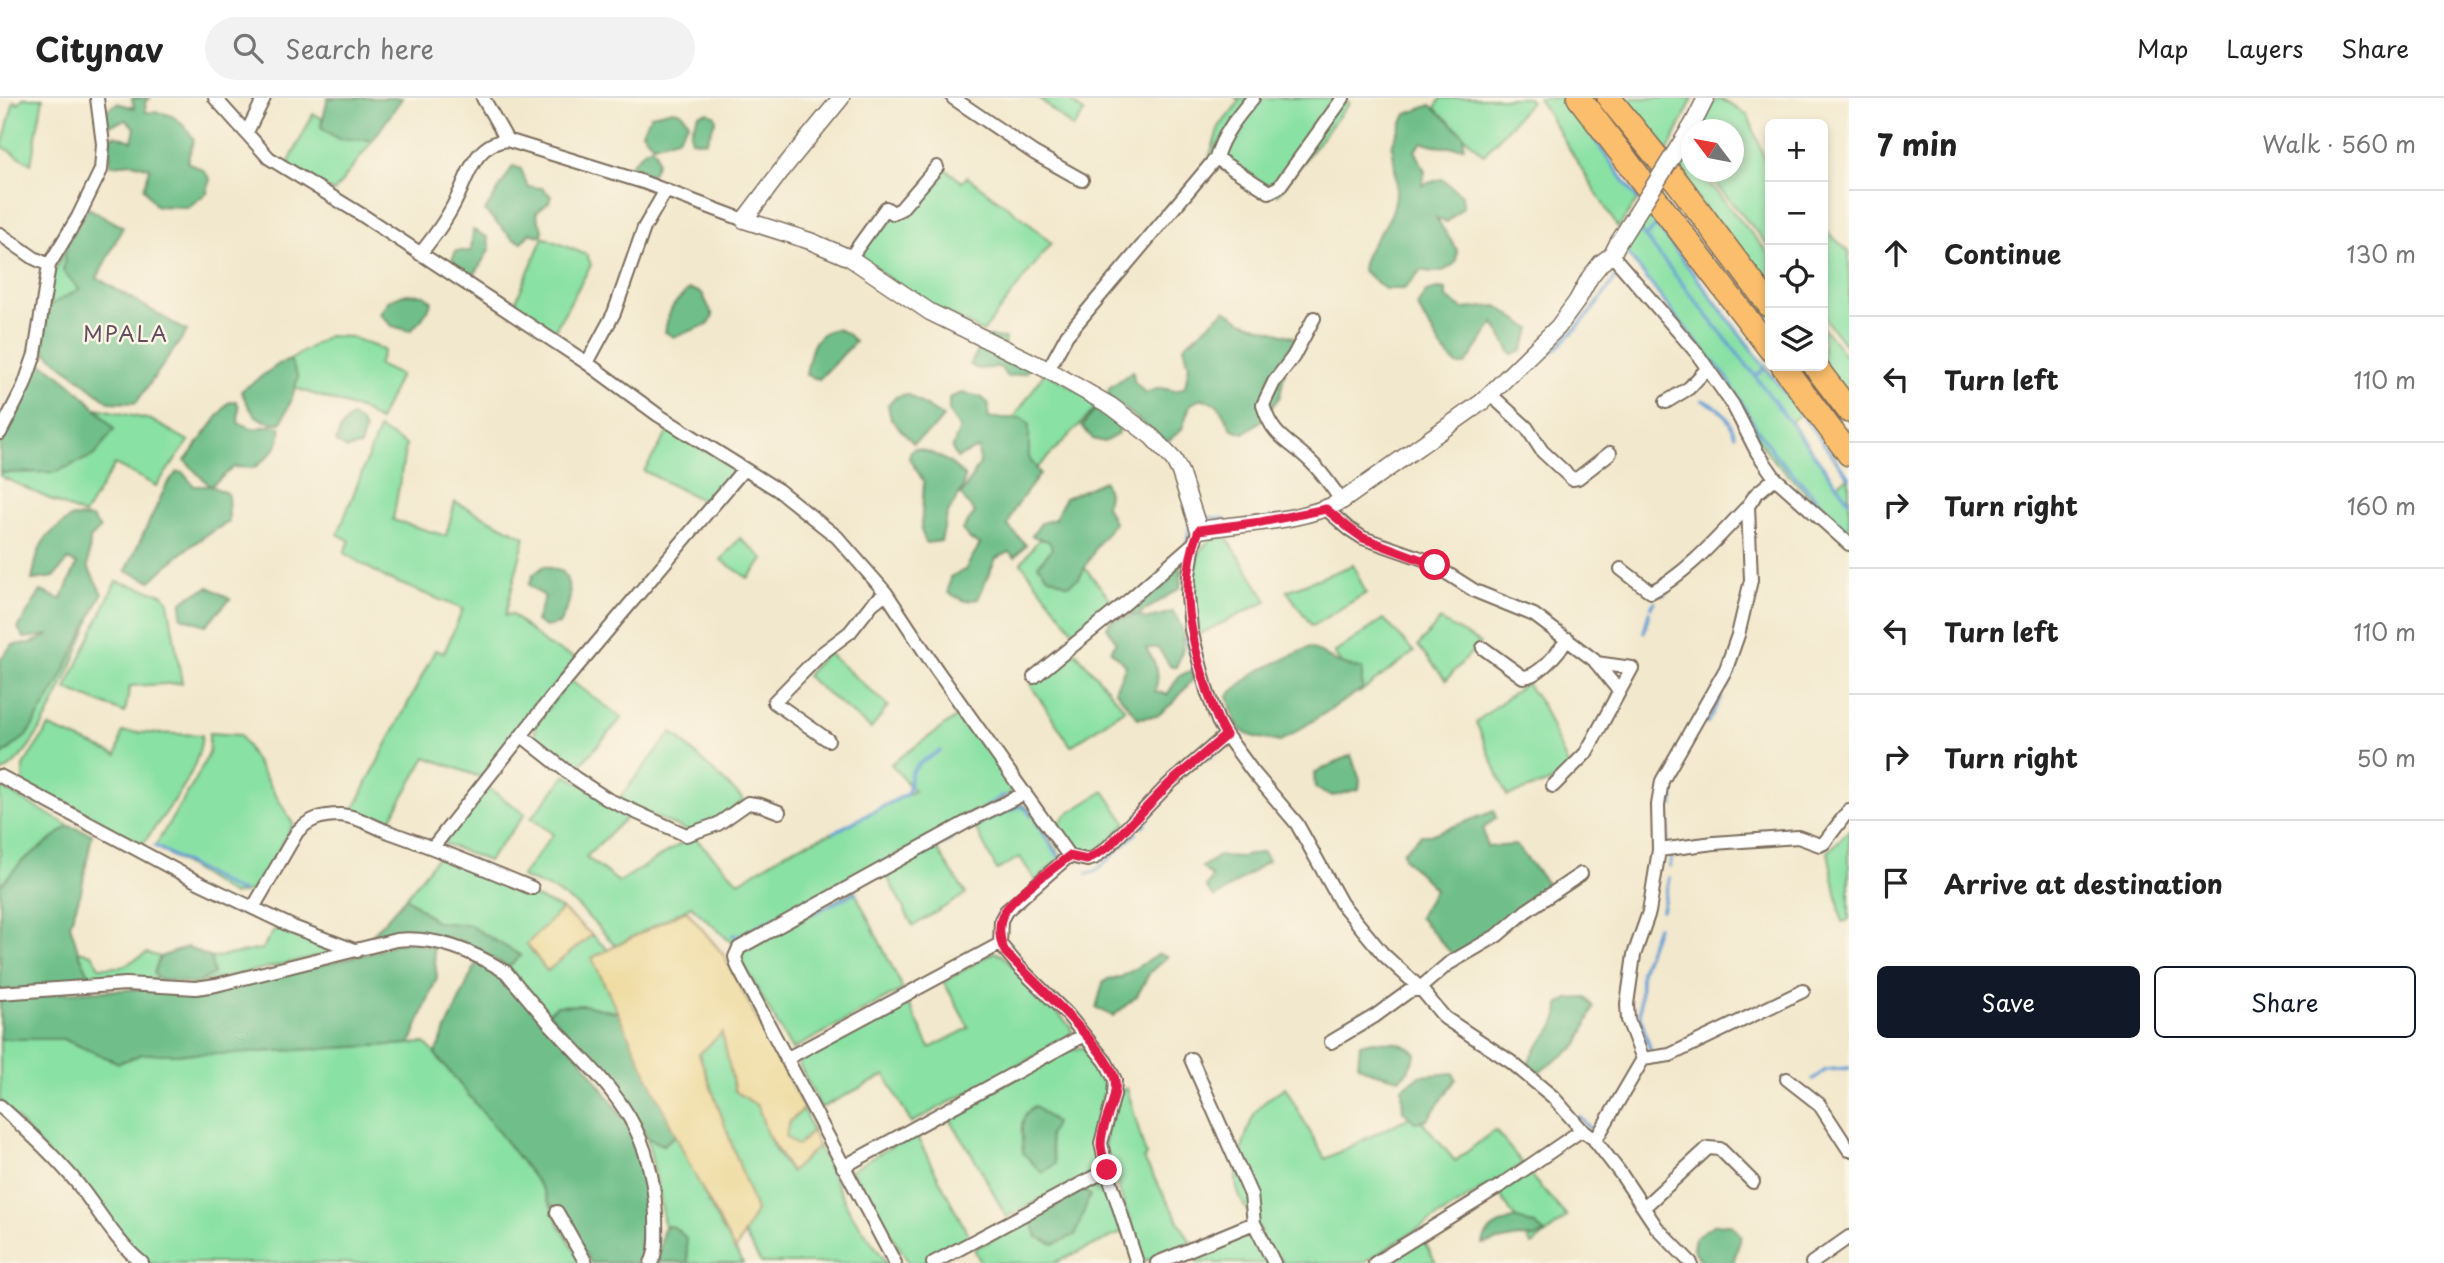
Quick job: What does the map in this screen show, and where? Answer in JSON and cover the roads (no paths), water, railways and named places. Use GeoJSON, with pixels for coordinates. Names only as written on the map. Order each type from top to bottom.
{"type":"FeatureCollection","features":[{"type":"Feature","properties":{"kind":"highway"},"geometry":{"type":"LineString","coordinates":[[1579,98],[1765,342]]}},
{"type":"Feature","properties":{"kind":"highway"},"geometry":{"type":"LineString","coordinates":[[1609,98],[1678,183],[1765,299]]}},
{"type":"Feature","properties":{"kind":"highway"},"geometry":{"type":"LineString","coordinates":[[1787,371],[1849,454]]}},
{"type":"Feature","properties":{"kind":"highway"},"geometry":{"type":"LineString","coordinates":[[1819,371],[1849,411]]}},
{"type":"Feature","properties":{"kind":"street"},"geometry":{"type":"LineString","coordinates":[[0,433],[24,386],[35,354],[49,265],[78,217],[101,170],[103,144],[97,98]]}},
{"type":"Feature","properties":{"kind":"street"},"geometry":{"type":"LineString","coordinates":[[215,98],[269,158],[362,215],[587,363],[658,415],[778,490],[837,537],[886,593],[1069,856],[1087,860],[1108,847],[1169,784],[1226,735]]}},
{"type":"Feature","properties":{"kind":"street"},"geometry":{"type":"LineString","coordinates":[[247,132],[264,98]]}},
{"type":"Feature","properties":{"kind":"street"},"geometry":{"type":"LineString","coordinates":[[483,98],[507,140]]}},
{"type":"Feature","properties":{"kind":"street"},"geometry":{"type":"LineString","coordinates":[[744,220],[841,98]]}},
{"type":"Feature","properties":{"kind":"street"},"geometry":{"type":"LineString","coordinates":[[953,98],[1034,153],[1082,180]]}},
{"type":"Feature","properties":{"kind":"street"},"geometry":{"type":"LineString","coordinates":[[1048,370],[1067,335],[1216,159],[1219,147],[1235,120],[1253,98]]}},
{"type":"Feature","properties":{"kind":"street"},"geometry":{"type":"LineString","coordinates":[[1216,159],[1269,192],[1279,187],[1343,98]]}},
{"type":"Feature","properties":{"kind":"street"},"geometry":{"type":"LineString","coordinates":[[1034,677],[1128,601],[1196,536],[1326,509],[1342,501],[1482,402],[1558,327],[1590,277],[1615,249],[1693,124],[1706,98]]}},
{"type":"Feature","properties":{"kind":"street"},"geometry":{"type":"LineString","coordinates":[[420,254],[456,203],[469,169],[478,156],[487,146],[507,140],[666,190],[850,258],[930,312],[1048,370],[1111,406],[1151,436],[1167,452],[1180,472],[1196,536],[1188,596],[1191,630],[1207,691],[1218,722],[1226,735],[1297,824],[1341,903],[1383,954],[1420,988],[1445,1018],[1511,1062],[1553,1097],[1595,1141],[1657,1228],[1688,1262]]}},
{"type":"Feature","properties":{"kind":"street"},"geometry":{"type":"LineString","coordinates":[[850,258],[886,208],[893,213],[901,209],[937,167]]}},
{"type":"Feature","properties":{"kind":"street"},"geometry":{"type":"LineString","coordinates":[[587,363],[614,313],[644,228],[666,190]]}},
{"type":"Feature","properties":{"kind":"street"},"geometry":{"type":"LineString","coordinates":[[0,234],[34,258],[49,265]]}},
{"type":"Feature","properties":{"kind":"street"},"geometry":{"type":"LineString","coordinates":[[1615,249],[1733,405],[1757,452],[1775,478],[1849,544]]}},
{"type":"Feature","properties":{"kind":"street"},"geometry":{"type":"LineString","coordinates":[[1314,318],[1293,357],[1274,382],[1263,405],[1268,421],[1283,440],[1311,462],[1342,501]]}},
{"type":"Feature","properties":{"kind":"street"},"geometry":{"type":"LineString","coordinates":[[1667,402],[1689,388],[1706,370]]}},
{"type":"Feature","properties":{"kind":"street"},"geometry":{"type":"LineString","coordinates":[[1490,394],[1527,428],[1542,451],[1573,479],[1610,453]]}},
{"type":"Feature","properties":{"kind":"street"},"geometry":{"type":"LineString","coordinates":[[433,847],[590,650],[743,470]]}},
{"type":"Feature","properties":{"kind":"street"},"geometry":{"type":"LineString","coordinates":[[1621,569],[1651,592],[1661,587],[1703,552],[1748,506],[1756,494],[1775,478]]}},
{"type":"Feature","properties":{"kind":"street"},"geometry":{"type":"LineString","coordinates":[[1643,1059],[1628,1020],[1627,1004],[1634,955],[1649,912],[1659,850],[1658,805],[1662,781],[1726,669],[1740,626],[1751,580],[1748,506]]}},
{"type":"Feature","properties":{"kind":"street"},"geometry":{"type":"LineString","coordinates":[[1326,509],[1363,538],[1426,560],[1475,591],[1534,615],[1596,663],[1619,691]]}},
{"type":"Feature","properties":{"kind":"street"},"geometry":{"type":"LineString","coordinates":[[828,740],[774,702],[821,654],[849,632],[872,604],[886,593]]}},
{"type":"Feature","properties":{"kind":"street"},"geometry":{"type":"LineString","coordinates":[[1483,648],[1523,677],[1530,677],[1553,657],[1568,639]]}},
{"type":"Feature","properties":{"kind":"street"},"geometry":{"type":"LineString","coordinates":[[1553,786],[1586,753],[1632,668],[1596,663]]}},
{"type":"Feature","properties":{"kind":"street"},"geometry":{"type":"LineString","coordinates":[[522,736],[575,778],[607,799],[686,835],[718,824],[748,803],[779,812]]}},
{"type":"Feature","properties":{"kind":"street"},"geometry":{"type":"LineString","coordinates":[[0,776],[194,880],[293,927],[357,951]]}},
{"type":"Feature","properties":{"kind":"street"},"geometry":{"type":"LineString","coordinates":[[895,1263],[734,957],[739,948],[965,823],[1025,793]]}},
{"type":"Feature","properties":{"kind":"street"},"geometry":{"type":"LineString","coordinates":[[1659,850],[1798,837],[1819,845],[1824,843],[1849,810]]}},
{"type":"Feature","properties":{"kind":"street"},"geometry":{"type":"LineString","coordinates":[[253,908],[297,832],[306,823],[321,816],[343,815],[358,819],[532,888]]}},
{"type":"Feature","properties":{"kind":"street"},"geometry":{"type":"LineString","coordinates":[[1069,856],[1006,911],[1001,920],[1000,944],[1084,1035],[1106,1062],[1115,1080],[1114,1095],[1101,1143],[1137,1263]]}},
{"type":"Feature","properties":{"kind":"street"},"geometry":{"type":"LineString","coordinates":[[1331,1042],[1375,1016],[1408,992],[1420,988],[1448,964],[1498,935],[1526,911],[1581,874]]}},
{"type":"Feature","properties":{"kind":"street"},"geometry":{"type":"LineString","coordinates":[[0,993],[127,984],[195,988],[236,981],[396,940],[411,938],[456,946],[506,972],[608,1085],[637,1129],[655,1197],[656,1228],[654,1258],[651,1263]]}},
{"type":"Feature","properties":{"kind":"street"},"geometry":{"type":"LineString","coordinates":[[786,1059],[1000,944]]}},
{"type":"Feature","properties":{"kind":"street"},"geometry":{"type":"LineString","coordinates":[[1643,1059],[1670,1055],[1803,990]]}},
{"type":"Feature","properties":{"kind":"street"},"geometry":{"type":"LineString","coordinates":[[843,1167],[1084,1035]]}},
{"type":"Feature","properties":{"kind":"street"},"geometry":{"type":"LineString","coordinates":[[1191,1059],[1251,1195],[1254,1223],[1274,1263]]}},
{"type":"Feature","properties":{"kind":"street"},"geometry":{"type":"LineString","coordinates":[[1595,1141],[1643,1059]]}},
{"type":"Feature","properties":{"kind":"street"},"geometry":{"type":"LineString","coordinates":[[1787,1079],[1819,1104],[1849,1150]]}},
{"type":"Feature","properties":{"kind":"street"},"geometry":{"type":"LineString","coordinates":[[0,1106],[61,1165],[103,1220],[142,1263]]}},
{"type":"Feature","properties":{"kind":"street"},"geometry":{"type":"LineString","coordinates":[[1375,1263],[1503,1184],[1582,1130]]}},
{"type":"Feature","properties":{"kind":"street"},"geometry":{"type":"LineString","coordinates":[[1644,1207],[1707,1148],[1720,1149],[1753,1182]]}},
{"type":"Feature","properties":{"kind":"street"},"geometry":{"type":"LineString","coordinates":[[933,1263],[1107,1170]]}},
{"type":"Feature","properties":{"kind":"street"},"geometry":{"type":"LineString","coordinates":[[557,1212],[586,1263]]}},
{"type":"Feature","properties":{"kind":"street"},"geometry":{"type":"LineString","coordinates":[[1157,1263],[1254,1223]]}},
{"type":"Feature","properties":{"kind":"street"},"geometry":{"type":"LineString","coordinates":[[1812,1263],[1849,1237]]}},
{"type":"Feature","properties":{"kind":"waterway"},"geometry":{"type":"LineString","coordinates":[[1565,98],[1571,106]]}},
{"type":"Feature","properties":{"kind":"waterway"},"geometry":{"type":"LineString","coordinates":[[1577,115],[1638,200]]}},
{"type":"Feature","properties":{"kind":"waterway"},"geometry":{"type":"LineString","coordinates":[[1644,209],[1849,477]]}},
{"type":"Feature","properties":{"kind":"waterway"},"geometry":{"type":"LineString","coordinates":[[1646,236],[1656,226]]}},
{"type":"Feature","properties":{"kind":"waterway"},"geometry":{"type":"LineString","coordinates":[[1638,228],[1752,372],[1849,501]]}},
{"type":"Feature","properties":{"kind":"waterway"},"geometry":{"type":"LineString","coordinates":[[1626,251],[1727,378],[1777,457],[1849,533]]}},
{"type":"Feature","properties":{"kind":"waterway"},"geometry":{"type":"LineString","coordinates":[[1547,357],[1586,317],[1619,271]]}},
{"type":"Feature","properties":{"kind":"waterway"},"geometry":{"type":"LineString","coordinates":[[1577,313],[1596,290]]}},
{"type":"Feature","properties":{"kind":"waterway"},"geometry":{"type":"LineString","coordinates":[[1499,396],[1538,366]]}},
{"type":"Feature","properties":{"kind":"waterway"},"geometry":{"type":"LineString","coordinates":[[1755,376],[1765,369]]}},
{"type":"Feature","properties":{"kind":"waterway"},"geometry":{"type":"LineString","coordinates":[[1702,400],[1723,413],[1735,435]]}},
{"type":"Feature","properties":{"kind":"waterway"},"geometry":{"type":"LineString","coordinates":[[1204,517],[1225,519]]}},
{"type":"Feature","properties":{"kind":"waterway"},"geometry":{"type":"LineString","coordinates":[[1187,543],[1190,523]]}},
{"type":"Feature","properties":{"kind":"waterway"},"geometry":{"type":"LineString","coordinates":[[1663,595],[1670,589]]}},
{"type":"Feature","properties":{"kind":"waterway"},"geometry":{"type":"LineString","coordinates":[[1651,607],[1655,602]]}},
{"type":"Feature","properties":{"kind":"waterway"},"geometry":{"type":"LineString","coordinates":[[1644,632],[1649,612]]}},
{"type":"Feature","properties":{"kind":"waterway"},"geometry":{"type":"LineString","coordinates":[[1187,639],[1190,654]]}},
{"type":"Feature","properties":{"kind":"waterway"},"geometry":{"type":"LineString","coordinates":[[1727,687],[1739,662]]}},
{"type":"Feature","properties":{"kind":"waterway"},"geometry":{"type":"LineString","coordinates":[[1193,667],[1199,685]]}},
{"type":"Feature","properties":{"kind":"waterway"},"geometry":{"type":"LineString","coordinates":[[1707,723],[1721,697]]}},
{"type":"Feature","properties":{"kind":"waterway"},"geometry":{"type":"LineString","coordinates":[[1209,758],[1218,750]]}},
{"type":"Feature","properties":{"kind":"waterway"},"geometry":{"type":"LineString","coordinates":[[834,832],[907,794],[914,769],[940,751]]}},
{"type":"Feature","properties":{"kind":"waterway"},"geometry":{"type":"LineString","coordinates":[[988,805],[1004,796]]}},
{"type":"Feature","properties":{"kind":"waterway"},"geometry":{"type":"LineString","coordinates":[[1673,796],[1673,805]]}},
{"type":"Feature","properties":{"kind":"waterway"},"geometry":{"type":"LineString","coordinates":[[1143,826],[1158,804]]}},
{"type":"Feature","properties":{"kind":"waterway"},"geometry":{"type":"LineString","coordinates":[[972,827],[1020,806],[1031,816]]}},
{"type":"Feature","properties":{"kind":"waterway"},"geometry":{"type":"LineString","coordinates":[[1667,845],[1668,812]]}},
{"type":"Feature","properties":{"kind":"waterway"},"geometry":{"type":"LineString","coordinates":[[1036,823],[1060,858]]}},
{"type":"Feature","properties":{"kind":"waterway"},"geometry":{"type":"LineString","coordinates":[[1087,874],[1096,871],[1136,833]]}},
{"type":"Feature","properties":{"kind":"waterway"},"geometry":{"type":"LineString","coordinates":[[886,875],[952,839]]}},
{"type":"Feature","properties":{"kind":"waterway"},"geometry":{"type":"LineString","coordinates":[[155,846],[237,891],[242,891]]}},
{"type":"Feature","properties":{"kind":"waterway"},"geometry":{"type":"LineString","coordinates":[[1670,866],[1672,854]]}},
{"type":"Feature","properties":{"kind":"waterway"},"geometry":{"type":"LineString","coordinates":[[733,935],[741,935],[886,860]]}},
{"type":"Feature","properties":{"kind":"waterway"},"geometry":{"type":"LineString","coordinates":[[1662,910],[1669,878]]}},
{"type":"Feature","properties":{"kind":"waterway"},"geometry":{"type":"LineString","coordinates":[[814,913],[856,892]]}},
{"type":"Feature","properties":{"kind":"waterway"},"geometry":{"type":"LineString","coordinates":[[1650,1049],[1640,1016],[1641,971],[1657,927]]}},
{"type":"Feature","properties":{"kind":"waterway"},"geometry":{"type":"LineString","coordinates":[[1813,1079],[1826,1070],[1849,1068]]}},
{"type":"Feature","properties":{"kind":"waterway"},"geometry":{"type":"LineString","coordinates":[[1579,1117],[1593,1131]]}},
{"type":"Feature","properties":{"kind":"district","name":"MPALA"},"geometry":{"type":"Point","coordinates":[126,335]}}]}
